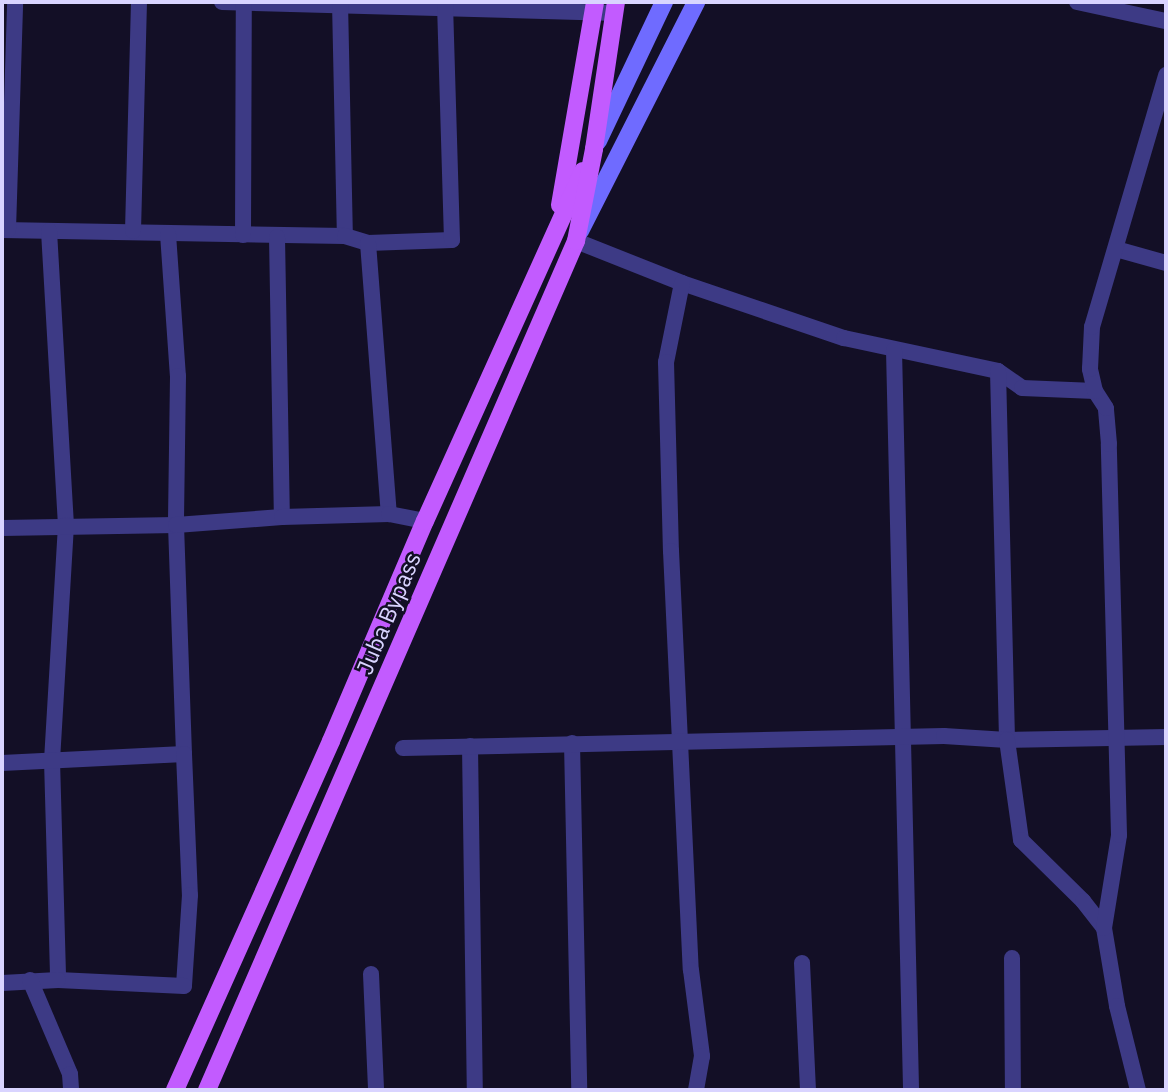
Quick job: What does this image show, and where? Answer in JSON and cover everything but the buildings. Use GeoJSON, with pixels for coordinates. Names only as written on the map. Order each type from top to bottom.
{"type":"FeatureCollection","features":[{"type":"Feature","properties":{"kind":"main road"},"geometry":{"type":"LineString","coordinates":[[594,149],[664,2]]}},
{"type":"Feature","properties":{"kind":"main road"},"geometry":{"type":"LineString","coordinates":[[576,241],[696,2]]}},
{"type":"Feature","properties":{"kind":"main road","name":"Juba Bypass"},"geometry":{"type":"LineString","coordinates":[[556,225],[594,7]]}},
{"type":"Feature","properties":{"kind":"main road","name":"Juba Bypass"},"geometry":{"type":"LineString","coordinates":[[207,1090],[576,241],[594,149],[615,7]]}},
{"type":"Feature","properties":{"kind":"main road","name":"Juba Bypass"},"geometry":{"type":"LineString","coordinates":[[175,1090],[556,225],[594,149]]}},
{"type":"Feature","properties":{"kind":"street"},"geometry":{"type":"LineString","coordinates":[[15,2],[5,230],[133,231],[277,237],[345,236],[369,243],[452,240],[445,4]]}},
{"type":"Feature","properties":{"kind":"street"},"geometry":{"type":"LineString","coordinates":[[133,231],[139,2]]}},
{"type":"Feature","properties":{"kind":"street"},"geometry":{"type":"LineString","coordinates":[[222,2],[615,7]]}},
{"type":"Feature","properties":{"kind":"street"},"geometry":{"type":"LineString","coordinates":[[243,235],[244,2]]}},
{"type":"Feature","properties":{"kind":"street"},"geometry":{"type":"LineString","coordinates":[[1077,2],[1127,7],[1166,21]]}},
{"type":"Feature","properties":{"kind":"street"},"geometry":{"type":"LineString","coordinates":[[340,4],[345,236]]}},
{"type":"Feature","properties":{"kind":"street"},"geometry":{"type":"LineString","coordinates":[[1138,1090],[1117,1006],[1104,928],[1119,835],[1107,408],[1095,391],[1090,369],[1092,327],[1166,75]]}},
{"type":"Feature","properties":{"kind":"street"},"geometry":{"type":"LineString","coordinates":[[49,231],[66,525],[52,760],[58,980]]}},
{"type":"Feature","properties":{"kind":"street"},"geometry":{"type":"LineString","coordinates":[[2,983],[58,980],[184,986],[190,895],[176,525],[178,376],[168,234]]}},
{"type":"Feature","properties":{"kind":"street"},"geometry":{"type":"LineString","coordinates":[[277,237],[282,517]]}},
{"type":"Feature","properties":{"kind":"street"},"geometry":{"type":"LineString","coordinates":[[576,241],[682,283],[844,338],[998,372],[1022,388],[1095,391]]}},
{"type":"Feature","properties":{"kind":"street"},"geometry":{"type":"LineString","coordinates":[[369,243],[389,514]]}},
{"type":"Feature","properties":{"kind":"street"},"geometry":{"type":"LineString","coordinates":[[1116,249],[1166,263]]}},
{"type":"Feature","properties":{"kind":"street"},"geometry":{"type":"LineString","coordinates":[[682,283],[666,362],[691,970],[702,1056],[696,1090]]}},
{"type":"Feature","properties":{"kind":"street"},"geometry":{"type":"LineString","coordinates":[[894,349],[911,1090]]}},
{"type":"Feature","properties":{"kind":"street"},"geometry":{"type":"LineString","coordinates":[[998,372],[1007,740],[1021,840],[1083,901],[1104,928]]}},
{"type":"Feature","properties":{"kind":"street"},"geometry":{"type":"LineString","coordinates":[[2,527],[176,525],[282,517],[389,514],[425,521]]}},
{"type":"Feature","properties":{"kind":"street"},"geometry":{"type":"LineString","coordinates":[[403,748],[680,740],[1166,737]]}},
{"type":"Feature","properties":{"kind":"street"},"geometry":{"type":"LineString","coordinates":[[572,743],[579,1090]]}},
{"type":"Feature","properties":{"kind":"street"},"geometry":{"type":"LineString","coordinates":[[470,746],[475,1090]]}},
{"type":"Feature","properties":{"kind":"street"},"geometry":{"type":"LineString","coordinates":[[2,763],[184,754]]}},
{"type":"Feature","properties":{"kind":"street"},"geometry":{"type":"LineString","coordinates":[[1012,958],[1013,1090]]}},
{"type":"Feature","properties":{"kind":"street"},"geometry":{"type":"LineString","coordinates":[[802,963],[808,1090]]}},
{"type":"Feature","properties":{"kind":"street"},"geometry":{"type":"LineString","coordinates":[[371,974],[376,1090]]}},
{"type":"Feature","properties":{"kind":"street"},"geometry":{"type":"LineString","coordinates":[[30,981],[70,1074],[71,1090]]}}]}
